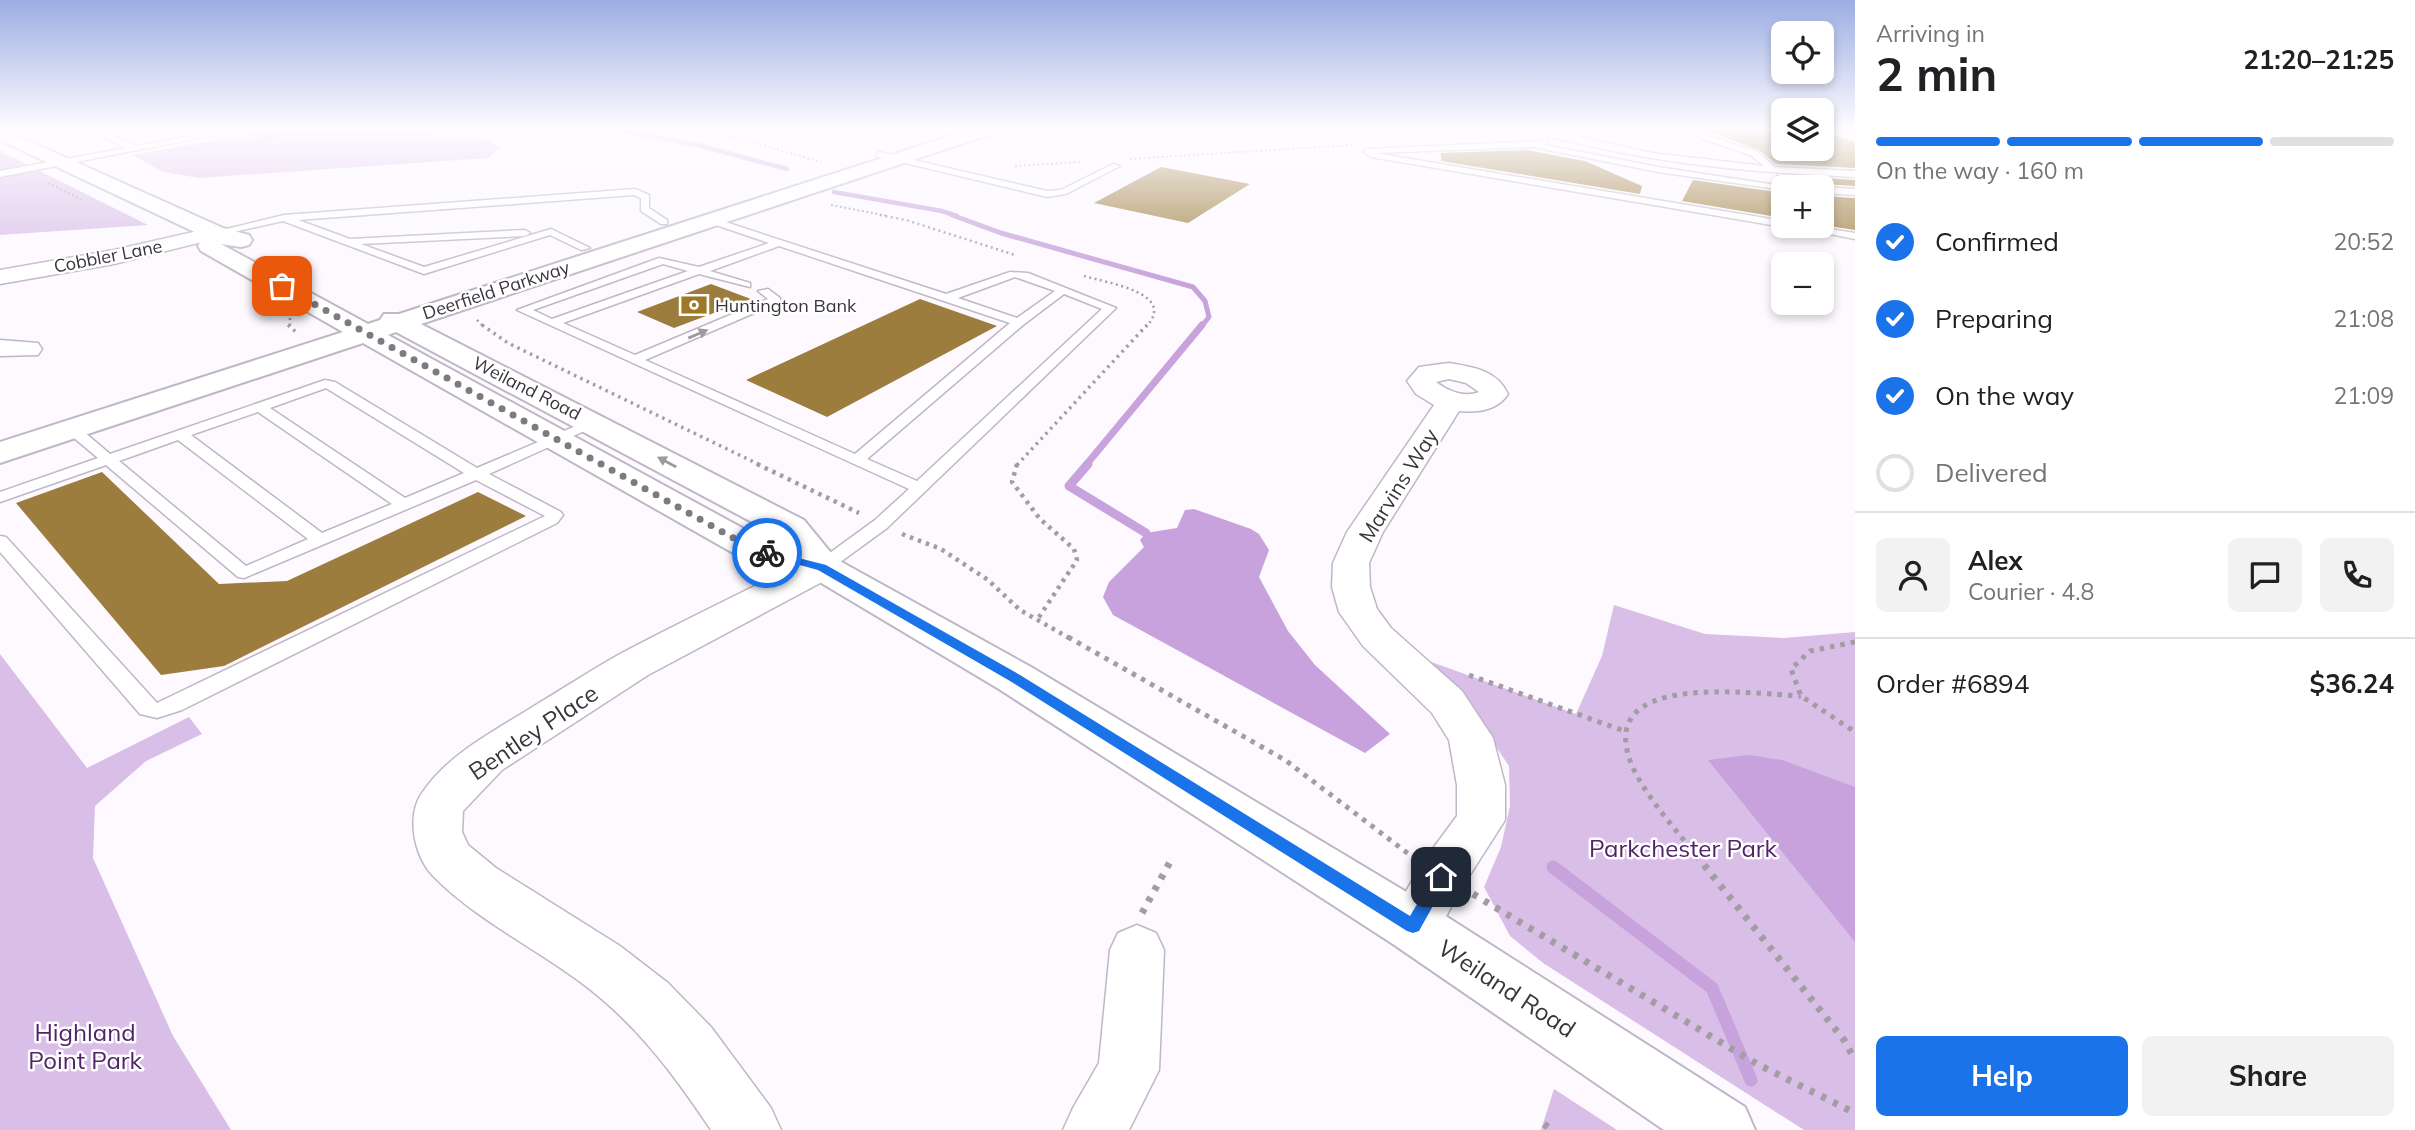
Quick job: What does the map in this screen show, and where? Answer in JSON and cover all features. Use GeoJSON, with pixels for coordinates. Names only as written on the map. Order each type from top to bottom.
{"type":"FeatureCollection","features":[{"type":"Feature","properties":{"kind":"main road"},"geometry":{"type":"LineString","coordinates":[[100,181],[215,233],[238,239],[336,290]]}},
{"type":"Feature","properties":{"kind":"main road","name":"Deerfield Parkway"},"geometry":{"type":"LineString","coordinates":[[0,453],[373,320],[585,248],[804,181]]}},
{"type":"Feature","properties":{"kind":"main road","name":"Deerfield Parkway"},"geometry":{"type":"LineString","coordinates":[[0,432],[373,320],[494,291],[710,220],[819,181]]}},
{"type":"Feature","properties":{"kind":"main road","name":"Weiland Road"},"geometry":{"type":"LineString","coordinates":[[215,233],[209,246],[373,320],[457,352],[791,528],[822,567]]}},
{"type":"Feature","properties":{"kind":"main road"},"geometry":{"type":"LineString","coordinates":[[457,352],[450,340],[451,319],[494,291]]}},
{"type":"Feature","properties":{"kind":"main road","name":"Weiland Road"},"geometry":{"type":"LineString","coordinates":[[373,320],[557,440],[755,550],[822,567],[1015,678],[1427,901],[1722,1130]]}},
{"type":"Feature","properties":{"kind":"street","name":"Cobbler Lane"},"geometry":{"type":"LineString","coordinates":[[0,277],[114,257],[215,233]]}},
{"type":"Feature","properties":{"kind":"street"},"geometry":{"type":"LineString","coordinates":[[0,348],[29,349]]}},
{"type":"Feature","properties":{"kind":"street","name":"Marvins Way"},"geometry":{"type":"LineString","coordinates":[[1427,901],[1480,820],[1481,785],[1471,738],[1447,702],[1377,638],[1358,612],[1351,587],[1351,563],[1365,532],[1452,400]]}},
{"type":"Feature","properties":{"kind":"street","name":"Bentley Place"},"geometry":{"type":"LineString","coordinates":[[749,1130],[690,1047],[648,1002],[600,964],[478,883],[450,859],[437,832],[439,806],[462,779],[486,758],[633,665],[822,567]]}},
{"type":"Feature","properties":{"kind":"street"},"geometry":{"type":"LineString","coordinates":[[1095,1130],[1129,1070],[1137,950]]}},
{"type":"Feature","properties":{"kind":"lane"},"geometry":{"type":"LineString","coordinates":[[991,181],[1047,194],[1063,192],[1085,181]]}},
{"type":"Feature","properties":{"kind":"lane"},"geometry":{"type":"LineString","coordinates":[[1525,181],[1771,222]]}},
{"type":"Feature","properties":{"kind":"lane"},"geometry":{"type":"LineString","coordinates":[[1728,181],[1771,186]]}},
{"type":"Feature","properties":{"kind":"lane"},"geometry":{"type":"LineString","coordinates":[[1834,191],[1855,192]]}},
{"type":"Feature","properties":{"kind":"lane"},"geometry":{"type":"LineString","coordinates":[[215,233],[284,218],[635,192],[646,197],[644,209],[664,222]]}},
{"type":"Feature","properties":{"kind":"lane"},"geometry":{"type":"LineString","coordinates":[[284,218],[424,271],[551,232]]}},
{"type":"Feature","properties":{"kind":"lane"},"geometry":{"type":"LineString","coordinates":[[710,220],[1019,322]]}},
{"type":"Feature","properties":{"kind":"lane"},"geometry":{"type":"LineString","coordinates":[[347,242],[551,232],[585,248]]}},
{"type":"Feature","properties":{"kind":"lane"},"geometry":{"type":"LineString","coordinates":[[1834,233],[1855,236]]}},
{"type":"Feature","properties":{"kind":"lane"},"geometry":{"type":"LineString","coordinates":[[552,323],[778,243]]}},
{"type":"Feature","properties":{"kind":"lane"},"geometry":{"type":"LineString","coordinates":[[746,285],[663,260],[523,310],[919,488]]}},
{"type":"Feature","properties":{"kind":"lane"},"geometry":{"type":"LineString","coordinates":[[822,567],[881,524],[1110,308],[1024,275],[1014,274],[947,298]]}},
{"type":"Feature","properties":{"kind":"lane"},"geometry":{"type":"LineString","coordinates":[[857,460],[1019,322],[1063,290]]}},
{"type":"Feature","properties":{"kind":"lane"},"geometry":{"type":"LineString","coordinates":[[635,360],[776,300],[764,291]]}},
{"type":"Feature","properties":{"kind":"lane"},"geometry":{"type":"LineString","coordinates":[[0,497],[180,433],[319,386],[330,385],[475,473],[555,515],[551,520],[175,705],[157,711],[147,709],[0,541]]}},
{"type":"Feature","properties":{"kind":"lane"},"geometry":{"type":"LineString","coordinates":[[260,407],[403,504]]}},
{"type":"Feature","properties":{"kind":"lane"},"geometry":{"type":"LineString","coordinates":[[72,429],[244,573],[595,424]]}},
{"type":"Feature","properties":{"kind":"lane"},"geometry":{"type":"LineString","coordinates":[[180,433],[320,540]]}},
{"type":"Feature","properties":{"kind":"path"},"geometry":{"type":"LineString","coordinates":[[44,181],[92,203]]}},
{"type":"Feature","properties":{"kind":"path"},"geometry":{"type":"LineString","coordinates":[[475,317],[490,332],[508,343],[881,524],[942,549],[988,580],[1020,610],[1285,760],[1325,789],[1358,818],[1427,901],[1496,906],[1653,1003],[1811,1094],[1855,1113]]}},
{"type":"Feature","properties":{"kind":"path"},"geometry":{"type":"LineString","coordinates":[[1855,642],[1812,649],[1796,660],[1791,669],[1801,696],[1840,725],[1855,732]]}},
{"type":"Feature","properties":{"kind":"path"},"geometry":{"type":"LineString","coordinates":[[1458,671],[1627,732]]}},
{"type":"Feature","properties":{"kind":"path"},"geometry":{"type":"LineString","coordinates":[[1801,696],[1679,692],[1658,696],[1639,707],[1627,727],[1628,753],[1645,787],[1718,885],[1844,1040],[1855,1060]]}},
{"type":"Feature","properties":{"kind":"path"},"geometry":{"type":"LineString","coordinates":[[1137,950],[1136,925],[1170,862]]}},
{"type":"Feature","properties":{"kind":"path"},"geometry":{"type":"LineString","coordinates":[[1544,1124],[1552,1130]]}},
{"type":"Feature","properties":{"kind":"green space"},"geometry":{"type":"Polygon","coordinates":[[[0,181],[59,181],[148,225],[0,235],[0,181]]]}},
{"type":"Feature","properties":{"kind":"green space","name":"Parkchester Park"},"geometry":{"type":"Polygon","coordinates":[[[1614,605],[1705,634],[1784,638],[1855,632],[1855,1130],[1804,1130],[1543,963],[1510,936],[1484,887],[1501,847],[1510,806],[1509,766],[1466,702],[1423,659],[1576,714],[1602,656],[1614,605]]]}},
{"type":"Feature","properties":{"kind":"green space","name":"Highland Point Park"},"geometry":{"type":"Polygon","coordinates":[[[0,654],[87,768],[189,717],[202,734],[146,761],[95,806],[93,858],[173,1036],[231,1130],[0,1130],[0,654]]]}},
{"type":"Feature","properties":{"kind":"green space"},"geometry":{"type":"Polygon","coordinates":[[[1554,1089],[1617,1130],[1541,1130],[1554,1089]]]}},
{"type":"Feature","properties":{"kind":"shaded area"},"geometry":{"type":"Polygon","coordinates":[[[1194,509],[1259,534],[1269,550],[1259,577],[1288,631],[1315,665],[1390,734],[1365,753],[1113,615],[1103,597],[1109,582],[1144,547],[1140,540],[1146,533],[1177,528],[1185,510],[1194,509]]]}},
{"type":"Feature","properties":{"kind":"shaded area"},"geometry":{"type":"Polygon","coordinates":[[[1748,755],[1782,760],[1855,787],[1855,942],[1708,760],[1748,755]]]}},
{"type":"Feature","properties":{"kind":"building"},"geometry":{"type":"Polygon","coordinates":[[[1135,181],[1233,181],[1250,184],[1188,223],[1094,203],[1135,181]]]}},
{"type":"Feature","properties":{"kind":"building"},"geometry":{"type":"Polygon","coordinates":[[[1560,181],[1630,181],[1642,186],[1640,194],[1560,181]]]}},
{"type":"Feature","properties":{"kind":"building"},"geometry":{"type":"Polygon","coordinates":[[[1693,181],[1771,191],[1771,216],[1682,201],[1693,181]]]}},
{"type":"Feature","properties":{"kind":"building"},"geometry":{"type":"Polygon","coordinates":[[[1834,181],[1855,181],[1855,186],[1834,185],[1834,181]]]}},
{"type":"Feature","properties":{"kind":"building"},"geometry":{"type":"Polygon","coordinates":[[[1834,197],[1855,198],[1855,230],[1834,227],[1834,197]]]}},
{"type":"Feature","properties":{"kind":"building","name":"Huntington Bank"},"geometry":{"type":"Polygon","coordinates":[[[711,284],[751,299],[674,328],[637,312],[711,284]]]}},
{"type":"Feature","properties":{"kind":"building"},"geometry":{"type":"Polygon","coordinates":[[[920,299],[997,326],[827,417],[746,380],[920,299]]]}},
{"type":"Feature","properties":{"kind":"building"},"geometry":{"type":"Polygon","coordinates":[[[102,472],[219,584],[287,581],[478,492],[526,516],[224,666],[161,675],[16,503],[102,472]]]}},
{"type":"Feature","properties":{"kind":"waterway"},"geometry":{"type":"LineString","coordinates":[[834,192],[957,216]]}},
{"type":"Feature","properties":{"kind":"waterway"},"geometry":{"type":"LineString","coordinates":[[952,215],[1001,233],[1193,287],[1205,301],[1209,317],[1201,327]]}},
{"type":"Feature","properties":{"kind":"waterway"},"geometry":{"type":"LineString","coordinates":[[1086,465],[1202,325]]}},
{"type":"Feature","properties":{"kind":"waterway"},"geometry":{"type":"LineString","coordinates":[[1088,464],[1069,486],[1146,533]]}},
{"type":"Feature","properties":{"kind":"waterway"},"geometry":{"type":"LineString","coordinates":[[1553,867],[1712,988],[1751,1080]]}},
{"type":"Feature","properties":{"kind":"way so far"},"geometry":{"type":"LineString","coordinates":[[282,286],[755,550],[767,553]]}},
{"type":"Feature","properties":{"kind":"place","name":"Huntington Bank"},"geometry":{"type":"Point","coordinates":[694,305]}},
{"type":"Feature","properties":{"kind":"route"},"geometry":{"type":"LineString","coordinates":[[767,553],[822,567],[1015,678],[1413,926],[1441,877]]}}]}
